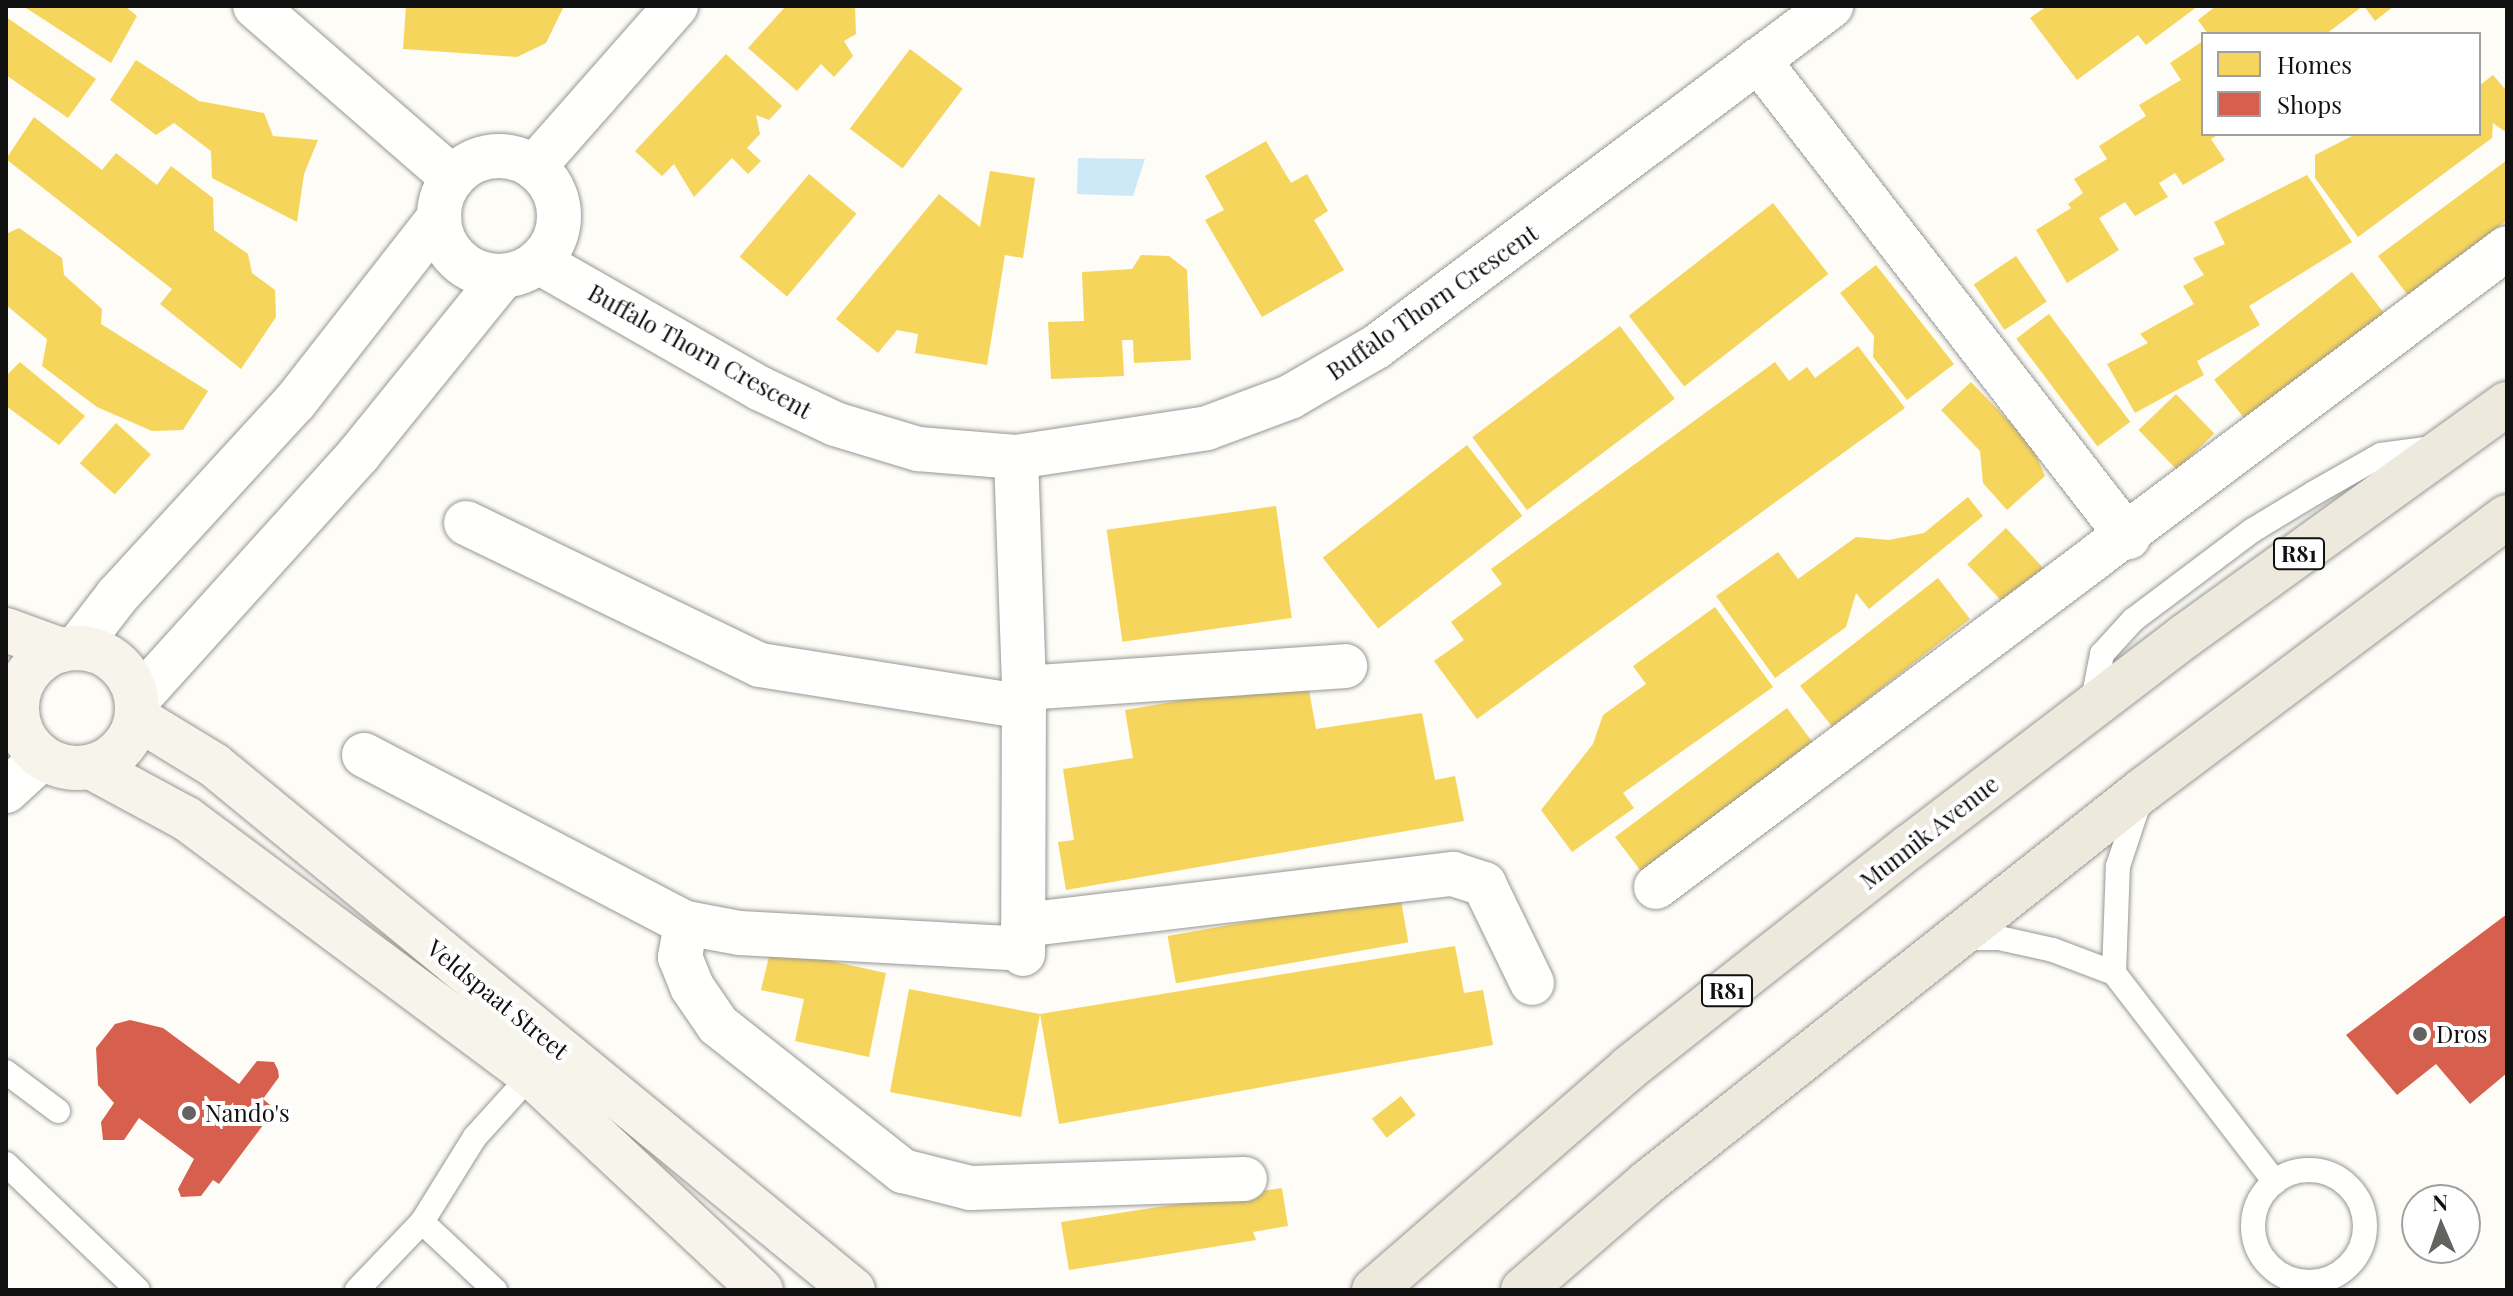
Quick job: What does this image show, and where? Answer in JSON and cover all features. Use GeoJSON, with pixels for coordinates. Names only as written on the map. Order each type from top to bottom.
{"type":"FeatureCollection","features":[{"type":"Feature","properties":{"kind":"main road","name":"Munnik Avenue"},"geometry":{"type":"LineString","coordinates":[[1374,1290],[1629,1068],[2092,707],[2507,404]]}},
{"type":"Feature","properties":{"kind":"main road"},"geometry":{"type":"LineString","coordinates":[[1523,1290],[1648,1182],[2143,790],[2507,517]]}},
{"type":"Feature","properties":{"kind":"street"},"geometry":{"type":"LineString","coordinates":[[255,6],[453,178]]}},
{"type":"Feature","properties":{"kind":"street"},"geometry":{"type":"LineString","coordinates":[[534,167],[676,6]]}},
{"type":"Feature","properties":{"kind":"street","name":"Buffalo Thorn Crescent"},"geometry":{"type":"LineString","coordinates":[[521,269],[835,424],[918,449],[1016,457],[1207,428],[1290,397],[1376,347],[1467,283],[1831,6]]}},
{"type":"Feature","properties":{"kind":"street"},"geometry":{"type":"LineString","coordinates":[[1758,60],[2128,537]]}},
{"type":"Feature","properties":{"kind":"street"},"geometry":{"type":"LineString","coordinates":[[482,158],[517,159],[534,167],[547,179],[560,213],[551,248],[521,269],[137,709],[129,740],[113,757],[91,767],[73,769],[42,758],[28,745],[12,703],[33,667],[69,649],[295,402],[439,218],[453,178],[482,158]]}},
{"type":"Feature","properties":{"kind":"street"},"geometry":{"type":"LineString","coordinates":[[439,218],[442,237],[459,260],[484,274],[521,269]]}},
{"type":"Feature","properties":{"kind":"street"},"geometry":{"type":"LineString","coordinates":[[1656,887],[2128,537],[2507,248]]}},
{"type":"Feature","properties":{"kind":"street"},"geometry":{"type":"LineString","coordinates":[[1016,457],[1024,698],[1023,948]]}},
{"type":"Feature","properties":{"kind":"street"},"geometry":{"type":"LineString","coordinates":[[466,523],[760,665],[1024,698],[1345,666]]}},
{"type":"Feature","properties":{"kind":"street"},"geometry":{"type":"LineString","coordinates":[[6,630],[118,663],[137,709]]}},
{"type":"Feature","properties":{"kind":"street","name":"Veldspaat Street"},"geometry":{"type":"LineString","coordinates":[[137,709],[214,765],[853,1290]]}},
{"type":"Feature","properties":{"kind":"street"},"geometry":{"type":"LineString","coordinates":[[364,755],[686,923],[740,933],[1023,948],[1453,874],[1484,884],[1532,983]]}},
{"type":"Feature","properties":{"kind":"street"},"geometry":{"type":"LineString","coordinates":[[6,791],[42,758]]}},
{"type":"Feature","properties":{"kind":"street","name":"Veldspaat Street"},"geometry":{"type":"LineString","coordinates":[[91,767],[187,819],[531,1075],[761,1290]]}},
{"type":"Feature","properties":{"kind":"street"},"geometry":{"type":"LineString","coordinates":[[686,923],[680,957],[692,987],[718,1025],[903,1171],[970,1188],[1245,1179]]}},
{"type":"Feature","properties":{"kind":"lane"},"geometry":{"type":"LineString","coordinates":[[2114,973],[2118,866],[2143,790]]}},
{"type":"Feature","properties":{"kind":"lane"},"geometry":{"type":"LineString","coordinates":[[1956,938],[1999,938],[2053,950],[2114,973],[2275,1182]]}},
{"type":"Feature","properties":{"kind":"lane"},"geometry":{"type":"LineString","coordinates":[[6,1072],[58,1111]]}},
{"type":"Feature","properties":{"kind":"lane"},"geometry":{"type":"LineString","coordinates":[[357,1290],[422,1222],[475,1137],[531,1075]]}},
{"type":"Feature","properties":{"kind":"lane"},"geometry":{"type":"LineString","coordinates":[[6,1164],[138,1290]]}},
{"type":"Feature","properties":{"kind":"lane"},"geometry":{"type":"LineString","coordinates":[[2308,1170],[2326,1173],[2353,1192],[2365,1220],[2364,1236],[2350,1264],[2337,1274],[2304,1282],[2287,1278],[2264,1259],[2257,1247],[2253,1218],[2257,1205],[2275,1182],[2308,1170]]}},
{"type":"Feature","properties":{"kind":"lane"},"geometry":{"type":"LineString","coordinates":[[422,1222],[495,1290]]}},
{"type":"Feature","properties":{"kind":"water"},"geometry":{"type":"Polygon","coordinates":[[[1078,158],[1145,159],[1133,196],[1077,194],[1078,158]]]}},
{"type":"Feature","properties":{"kind":"building: Homes"},"geometry":{"type":"Polygon","coordinates":[[[23,6],[125,6],[137,16],[111,63],[23,6]]]}},
{"type":"Feature","properties":{"kind":"building: Homes"},"geometry":{"type":"Polygon","coordinates":[[[406,6],[564,6],[546,43],[517,57],[403,49],[406,6]]]}},
{"type":"Feature","properties":{"kind":"building: Homes"},"geometry":{"type":"Polygon","coordinates":[[[786,6],[855,6],[856,34],[844,41],[853,56],[834,77],[821,64],[797,91],[748,48],[786,6]]]}},
{"type":"Feature","properties":{"kind":"building: Homes"},"geometry":{"type":"Polygon","coordinates":[[[2047,6],[2198,6],[2146,45],[2138,35],[2077,80],[2030,18],[2047,6]]]}},
{"type":"Feature","properties":{"kind":"building: Homes"},"geometry":{"type":"Polygon","coordinates":[[[2216,6],[2363,6],[2329,32],[2207,32],[2198,20],[2216,6]]]}},
{"type":"Feature","properties":{"kind":"building: Homes"},"geometry":{"type":"Polygon","coordinates":[[[2364,6],[2394,6],[2375,21],[2364,6]]]}},
{"type":"Feature","properties":{"kind":"building: Homes"},"geometry":{"type":"Polygon","coordinates":[[[6,17],[96,79],[68,118],[6,75],[6,17]]]}},
{"type":"Feature","properties":{"kind":"building: Homes"},"geometry":{"type":"Polygon","coordinates":[[[2201,42],[2201,136],[2216,136],[2211,139],[2225,160],[2183,185],[2175,173],[2159,183],[2168,197],[2135,216],[2125,202],[2099,218],[2119,250],[2067,283],[2036,230],[2071,208],[2068,204],[2083,193],[2074,179],[2107,159],[2099,146],[2146,116],[2139,105],[2181,80],[2170,63],[2201,42]]]}},
{"type":"Feature","properties":{"kind":"building: Homes"},"geometry":{"type":"Polygon","coordinates":[[[910,49],[963,89],[903,169],[850,129],[910,49]]]}},
{"type":"Feature","properties":{"kind":"building: Homes"},"geometry":{"type":"Polygon","coordinates":[[[726,54],[782,106],[769,120],[756,115],[760,134],[747,148],[761,161],[748,174],[732,158],[694,197],[674,164],[662,176],[635,151],[726,54]]]}},
{"type":"Feature","properties":{"kind":"building: Homes"},"geometry":{"type":"Polygon","coordinates":[[[136,60],[199,101],[264,113],[273,136],[318,140],[304,174],[297,222],[212,178],[211,151],[174,123],[156,135],[110,100],[136,60]]]}},
{"type":"Feature","properties":{"kind":"building: Homes"},"geometry":{"type":"Polygon","coordinates":[[[2493,75],[2504,88],[2507,85],[2507,133],[2493,123],[2492,138],[2358,237],[2315,178],[2315,155],[2352,136],[2481,136],[2481,84],[2493,75]]]}},
{"type":"Feature","properties":{"kind":"building: Homes"},"geometry":{"type":"Polygon","coordinates":[[[34,117],[102,170],[116,153],[157,185],[171,166],[213,198],[214,230],[248,254],[252,273],[275,290],[276,317],[241,369],[160,304],[172,289],[6,159],[34,117]]]}},
{"type":"Feature","properties":{"kind":"building: Homes"},"geometry":{"type":"Polygon","coordinates":[[[1266,141],[1291,183],[1307,174],[1328,211],[1314,220],[1344,270],[1262,317],[1205,220],[1224,210],[1205,176],[1266,141]]]}},
{"type":"Feature","properties":{"kind":"building: Homes"},"geometry":{"type":"Polygon","coordinates":[[[2507,160],[2507,220],[2410,298],[2378,256],[2507,160]]]}},
{"type":"Feature","properties":{"kind":"building: Homes"},"geometry":{"type":"Polygon","coordinates":[[[990,171],[1035,178],[1023,258],[1005,255],[987,365],[915,353],[918,334],[897,330],[878,353],[836,319],[939,194],[980,227],[990,171]]]}},
{"type":"Feature","properties":{"kind":"building: Homes"},"geometry":{"type":"Polygon","coordinates":[[[809,174],[856,214],[787,297],[740,257],[809,174]]]}},
{"type":"Feature","properties":{"kind":"building: Homes"},"geometry":{"type":"Polygon","coordinates":[[[2307,175],[2352,242],[2249,306],[2260,325],[2197,361],[2204,375],[2135,413],[2107,364],[2148,343],[2140,334],[2194,304],[2183,286],[2204,275],[2193,258],[2225,244],[2214,222],[2307,175]]]}},
{"type":"Feature","properties":{"kind":"building: Homes"},"geometry":{"type":"Polygon","coordinates":[[[1773,203],[1828,274],[1684,387],[1629,316],[1773,203]]]}},
{"type":"Feature","properties":{"kind":"building: Homes"},"geometry":{"type":"Polygon","coordinates":[[[19,228],[62,258],[64,275],[102,309],[101,324],[208,391],[183,430],[152,431],[97,407],[42,366],[47,339],[6,305],[6,234],[19,228]]]}},
{"type":"Feature","properties":{"kind":"building: Homes"},"geometry":{"type":"Polygon","coordinates":[[[1141,255],[1169,256],[1187,270],[1191,360],[1134,363],[1133,340],[1122,340],[1124,376],[1051,379],[1048,322],[1084,321],[1082,272],[1132,269],[1141,255]]]}},
{"type":"Feature","properties":{"kind":"building: Homes"},"geometry":{"type":"Polygon","coordinates":[[[2016,256],[2047,302],[2004,330],[1974,285],[2016,256]]]}},
{"type":"Feature","properties":{"kind":"building: Homes"},"geometry":{"type":"Polygon","coordinates":[[[1876,265],[1954,364],[1907,400],[1873,357],[1874,336],[1840,293],[1876,265]]]}},
{"type":"Feature","properties":{"kind":"building: Homes"},"geometry":{"type":"Polygon","coordinates":[[[2352,272],[2385,314],[2247,422],[2214,380],[2352,272]]]}},
{"type":"Feature","properties":{"kind":"building: Homes"},"geometry":{"type":"Polygon","coordinates":[[[2049,314],[2130,422],[2098,446],[2016,339],[2049,314]]]}},
{"type":"Feature","properties":{"kind":"building: Homes"},"geometry":{"type":"Polygon","coordinates":[[[1620,326],[1675,399],[1527,510],[1472,437],[1620,326]]]}},
{"type":"Feature","properties":{"kind":"building: Homes"},"geometry":{"type":"Polygon","coordinates":[[[1858,346],[1905,408],[1477,719],[1434,661],[1464,640],[1451,622],[1502,584],[1491,569],[1775,362],[1789,381],[1807,367],[1815,378],[1858,346]]]}},
{"type":"Feature","properties":{"kind":"building: Homes"},"geometry":{"type":"Polygon","coordinates":[[[20,362],[85,416],[59,445],[6,406],[6,376],[20,362]]]}},
{"type":"Feature","properties":{"kind":"building: Homes"},"geometry":{"type":"Polygon","coordinates":[[[1971,382],[2031,444],[2045,476],[2007,510],[1983,483],[1980,451],[1941,410],[1971,382]]]}},
{"type":"Feature","properties":{"kind":"building: Homes"},"geometry":{"type":"Polygon","coordinates":[[[2176,394],[2214,434],[2177,470],[2139,430],[2176,394]]]}},
{"type":"Feature","properties":{"kind":"building: Homes"},"geometry":{"type":"Polygon","coordinates":[[[116,423],[151,454],[115,495],[80,463],[116,423]]]}},
{"type":"Feature","properties":{"kind":"building: Homes"},"geometry":{"type":"Polygon","coordinates":[[[1467,445],[1522,516],[1378,629],[1323,558],[1467,445]]]}},
{"type":"Feature","properties":{"kind":"building: Homes"},"geometry":{"type":"Polygon","coordinates":[[[1968,497],[1983,516],[1869,609],[1856,593],[1846,627],[1775,678],[1716,596],[1778,552],[1798,579],[1856,537],[1889,540],[1924,533],[1968,497]]]}},
{"type":"Feature","properties":{"kind":"building: Homes"},"geometry":{"type":"Polygon","coordinates":[[[1276,506],[1292,618],[1122,642],[1107,530],[1276,506]]]}},
{"type":"Feature","properties":{"kind":"building: Homes"},"geometry":{"type":"Polygon","coordinates":[[[2006,528],[2044,569],[2005,605],[1967,564],[2006,528]]]}},
{"type":"Feature","properties":{"kind":"building: Homes"},"geometry":{"type":"Polygon","coordinates":[[[1938,578],[1970,619],[1832,727],[1800,686],[1938,578]]]}},
{"type":"Feature","properties":{"kind":"building: Homes"},"geometry":{"type":"Polygon","coordinates":[[[1715,607],[1773,687],[1623,793],[1634,808],[1572,852],[1541,810],[1593,744],[1603,715],[1646,684],[1633,666],[1715,607]]]}},
{"type":"Feature","properties":{"kind":"building: Homes"},"geometry":{"type":"Polygon","coordinates":[[[1307,679],[1316,729],[1422,713],[1435,780],[1455,776],[1464,821],[1066,890],[1058,842],[1074,840],[1063,769],[1133,758],[1125,710],[1307,679]]]}},
{"type":"Feature","properties":{"kind":"building: Homes"},"geometry":{"type":"Polygon","coordinates":[[[1787,708],[1814,744],[1647,879],[1615,837],[1787,708]]]}},
{"type":"Feature","properties":{"kind":"building: Homes"},"geometry":{"type":"Polygon","coordinates":[[[1400,895],[1408,942],[1176,983],[1168,936],[1400,895]]]}},
{"type":"Feature","properties":{"kind":"building: Homes"},"geometry":{"type":"Polygon","coordinates":[[[1455,946],[1464,993],[1483,990],[1493,1045],[1059,1124],[1040,1014],[1455,946]]]}},
{"type":"Feature","properties":{"kind":"building: Homes"},"geometry":{"type":"Polygon","coordinates":[[[771,948],[886,973],[869,1057],[795,1041],[804,999],[761,990],[771,948]]]}},
{"type":"Feature","properties":{"kind":"building: Homes"},"geometry":{"type":"Polygon","coordinates":[[[909,989],[1040,1014],[1021,1117],[890,1092],[909,989]]]}},
{"type":"Feature","properties":{"kind":"building: Homes"},"geometry":{"type":"Polygon","coordinates":[[[1401,1096],[1416,1115],[1387,1138],[1372,1119],[1401,1096]]]}},
{"type":"Feature","properties":{"kind":"building: Homes"},"geometry":{"type":"Polygon","coordinates":[[[1282,1188],[1288,1226],[1253,1232],[1256,1240],[1069,1270],[1061,1222],[1282,1188]]]}},
{"type":"Feature","properties":{"kind":"building: Shops"},"geometry":{"type":"Polygon","coordinates":[[[2507,914],[2507,1073],[2470,1104],[2436,1064],[2397,1095],[2346,1035],[2507,914]]]}},
{"type":"Feature","properties":{"kind":"building: Shops","name":"Nando's"},"geometry":{"type":"Polygon","coordinates":[[[130,1020],[163,1028],[239,1084],[257,1061],[274,1062],[278,1070],[279,1077],[263,1099],[275,1109],[219,1184],[213,1180],[201,1196],[181,1197],[178,1189],[194,1159],[139,1118],[124,1140],[103,1140],[101,1122],[114,1103],[98,1085],[96,1048],[115,1024],[130,1020]]]}},
{"type":"Feature","properties":{"kind":"place","name":"Dros"},"geometry":{"type":"Point","coordinates":[2420,1034]}},
{"type":"Feature","properties":{"kind":"place","name":"Nando's"},"geometry":{"type":"Point","coordinates":[189,1113]}}]}
